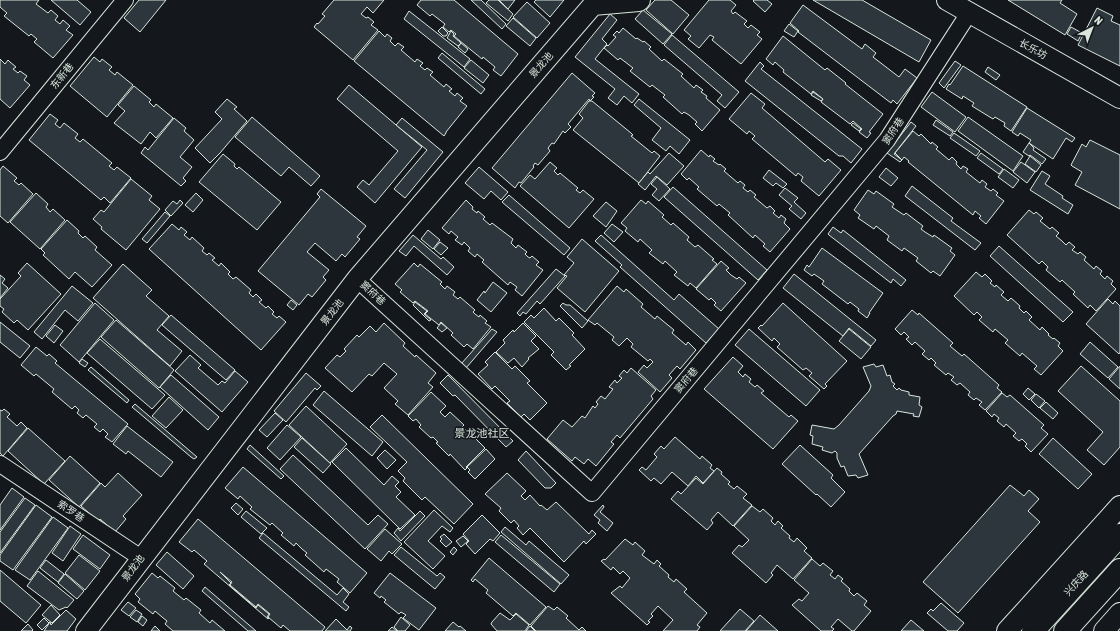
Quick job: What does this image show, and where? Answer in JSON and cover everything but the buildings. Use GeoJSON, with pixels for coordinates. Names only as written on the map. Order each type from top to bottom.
{"type":"FeatureCollection","features":[{"type":"Feature","properties":{"kind":"main road","name":"兴庆路"},"geometry":{"type":"LineString","coordinates":[[1033,631],[1120,535]]}},
{"type":"Feature","properties":{"kind":"main road"},"geometry":{"type":"LineString","coordinates":[[1065,631],[1120,570]]}},
{"type":"Feature","properties":{"kind":"street","name":"东新巷"},"geometry":{"type":"LineString","coordinates":[[0,152],[124,0]]}},
{"type":"Feature","properties":{"kind":"street","name":"景龙池"},"geometry":{"type":"LineString","coordinates":[[86,631],[357,279],[593,5],[640,0]]}},
{"type":"Feature","properties":{"kind":"street","name":"长乐坊"},"geometry":{"type":"LineString","coordinates":[[947,0],[1120,98]]}},
{"type":"Feature","properties":{"kind":"street","name":"窦府巷"},"geometry":{"type":"LineString","coordinates":[[357,279],[592,493],[887,140],[969,13]]}},
{"type":"Feature","properties":{"kind":"street","name":"索罗巷"},"geometry":{"type":"LineString","coordinates":[[0,464],[141,558]]}},
{"type":"Feature","properties":{"kind":"street"},"geometry":{"type":"LineString","coordinates":[[1007,631],[1120,506]]}},
{"type":"Feature","properties":{"kind":"street"},"geometry":{"type":"LineString","coordinates":[[1104,631],[1120,613]]}},
{"type":"Feature","properties":{"kind":"district","name":"景龙池社区"},"geometry":{"type":"Point","coordinates":[482,433]}}]}
